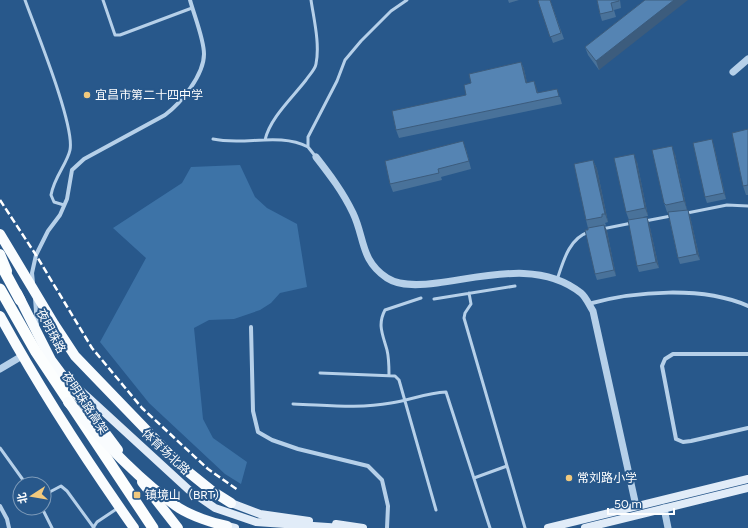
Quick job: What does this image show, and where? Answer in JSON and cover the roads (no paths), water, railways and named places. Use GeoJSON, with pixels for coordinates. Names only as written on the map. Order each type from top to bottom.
{"type":"FeatureCollection","features":[{"type":"Feature","properties":{"kind":"highway"},"geometry":{"type":"LineString","coordinates":[[0,264],[20,300]]}},
{"type":"Feature","properties":{"kind":"highway","name":"夜明珠路高架"},"geometry":{"type":"LineString","coordinates":[[0,289],[36,352],[68,402],[153,528]]}},
{"type":"Feature","properties":{"kind":"main road"},"geometry":{"type":"LineString","coordinates":[[0,234],[75,356],[181,466],[231,504],[260,514],[363,528]]}},
{"type":"Feature","properties":{"kind":"main road","name":"夜明珠路"},"geometry":{"type":"LineString","coordinates":[[0,254],[20,300],[51,360],[98,425],[178,528]]}},
{"type":"Feature","properties":{"kind":"main road"},"geometry":{"type":"LineString","coordinates":[[0,316],[22,356],[134,528]]}},
{"type":"Feature","properties":{"kind":"main road"},"geometry":{"type":"LineString","coordinates":[[58,370],[114,422]]}},
{"type":"Feature","properties":{"kind":"main road"},"geometry":{"type":"LineString","coordinates":[[68,402],[112,449],[169,500],[180,508],[231,527]]}},
{"type":"Feature","properties":{"kind":"main road"},"geometry":{"type":"LineString","coordinates":[[98,425],[97,417],[100,412],[114,422]]}},
{"type":"Feature","properties":{"kind":"main road","name":"体育场北路"},"geometry":{"type":"LineString","coordinates":[[114,422],[187,492],[214,512],[255,526],[282,528]]}},
{"type":"Feature","properties":{"kind":"main road","name":"体育场北路"},"geometry":{"type":"LineString","coordinates":[[114,422],[189,490],[215,508],[256,522],[342,528]]}},
{"type":"Feature","properties":{"kind":"main road"},"geometry":{"type":"LineString","coordinates":[[548,528],[748,479]]}},
{"type":"Feature","properties":{"kind":"main road"},"geometry":{"type":"LineString","coordinates":[[585,528],[748,488]]}},
{"type":"Feature","properties":{"kind":"street"},"geometry":{"type":"LineString","coordinates":[[38,335],[32,273],[36,255],[67,199],[72,170],[84,159],[165,115],[177,106],[187,93],[200,69],[204,54],[202,39],[190,0]]}},
{"type":"Feature","properties":{"kind":"street"},"geometry":{"type":"LineString","coordinates":[[733,72],[748,59]]}},
{"type":"Feature","properties":{"kind":"street"},"geometry":{"type":"LineString","coordinates":[[316,157],[339,186],[354,214],[363,249],[373,267],[389,279],[416,286],[498,274],[537,274],[557,280],[582,294],[593,311],[636,506]]}},
{"type":"Feature","properties":{"kind":"street"},"geometry":{"type":"LineString","coordinates":[[588,304],[607,299],[648,294],[692,293],[737,301],[748,305]]}},
{"type":"Feature","properties":{"kind":"street"},"geometry":{"type":"LineString","coordinates":[[251,327],[253,411],[258,432],[298,449],[368,466],[382,480],[388,506],[387,528]]}},
{"type":"Feature","properties":{"kind":"street"},"geometry":{"type":"LineString","coordinates":[[748,354],[673,354],[664,359],[662,366],[676,439],[683,442],[691,441],[748,428]]}},
{"type":"Feature","properties":{"kind":"street"},"geometry":{"type":"LineString","coordinates":[[0,369],[22,356]]}},
{"type":"Feature","properties":{"kind":"street"},"geometry":{"type":"LineString","coordinates":[[0,506],[7,519],[9,528]]}},
{"type":"Feature","properties":{"kind":"street"},"geometry":{"type":"LineString","coordinates":[[664,508],[668,528]]}},
{"type":"Feature","properties":{"kind":"lane"},"geometry":{"type":"LineString","coordinates":[[25,0],[64,111],[69,135],[70,150],[53,182],[51,195],[54,202],[64,205]]}},
{"type":"Feature","properties":{"kind":"lane"},"geometry":{"type":"LineString","coordinates":[[103,0],[115,34],[120,35],[192,8]]}},
{"type":"Feature","properties":{"kind":"lane"},"geometry":{"type":"LineString","coordinates":[[265,140],[274,119],[287,105],[316,66],[317,51],[311,0]]}},
{"type":"Feature","properties":{"kind":"lane"},"geometry":{"type":"LineString","coordinates":[[308,147],[308,137],[337,81],[345,60],[361,40],[391,11],[407,0]]}},
{"type":"Feature","properties":{"kind":"lane"},"geometry":{"type":"LineString","coordinates":[[213,139],[227,142],[265,140],[297,142],[308,147],[316,157]]}},
{"type":"Feature","properties":{"kind":"lane"},"geometry":{"type":"LineString","coordinates":[[680,214],[727,205],[748,206]]}},
{"type":"Feature","properties":{"kind":"lane"},"geometry":{"type":"LineString","coordinates":[[642,222],[673,215]]}},
{"type":"Feature","properties":{"kind":"lane"},"geometry":{"type":"LineString","coordinates":[[557,280],[564,258],[576,238],[587,232],[634,223]]}},
{"type":"Feature","properties":{"kind":"lane"},"geometry":{"type":"LineString","coordinates":[[434,299],[469,292],[515,286]]}},
{"type":"Feature","properties":{"kind":"lane"},"geometry":{"type":"LineString","coordinates":[[469,292],[471,304],[464,313],[464,318],[525,528]]}},
{"type":"Feature","properties":{"kind":"lane"},"geometry":{"type":"LineString","coordinates":[[389,375],[386,349],[382,336],[381,317],[385,310],[421,298]]}},
{"type":"Feature","properties":{"kind":"lane"},"geometry":{"type":"LineString","coordinates":[[320,374],[389,375],[395,376],[399,380],[406,399],[436,510]]}},
{"type":"Feature","properties":{"kind":"lane"},"geometry":{"type":"LineString","coordinates":[[293,404],[359,406],[391,403],[436,392],[446,392],[490,528]]}},
{"type":"Feature","properties":{"kind":"lane"},"geometry":{"type":"LineString","coordinates":[[0,448],[20,476]]}},
{"type":"Feature","properties":{"kind":"lane"},"geometry":{"type":"LineString","coordinates":[[474,478],[507,466]]}},
{"type":"Feature","properties":{"kind":"lane"},"geometry":{"type":"LineString","coordinates":[[52,491],[61,486],[68,491],[94,528],[97,522],[119,507]]}},
{"type":"Feature","properties":{"kind":"lane"},"geometry":{"type":"LineString","coordinates":[[46,516],[52,528]]}},
{"type":"Feature","properties":{"kind":"railway"},"geometry":{"type":"LineString","coordinates":[[0,200],[36,255],[92,348],[142,408],[208,469],[238,490]]}},
{"type":"Feature","properties":{"kind":"place","name":"宜昌市第二十四中学"},"geometry":{"type":"Point","coordinates":[87,95]}},
{"type":"Feature","properties":{"kind":"place","name":"常刘路小学"},"geometry":{"type":"Point","coordinates":[569,478]}},
{"type":"Feature","properties":{"kind":"place","name":"镇境山（BRT）"},"geometry":{"type":"Point","coordinates":[137,495]}}]}
